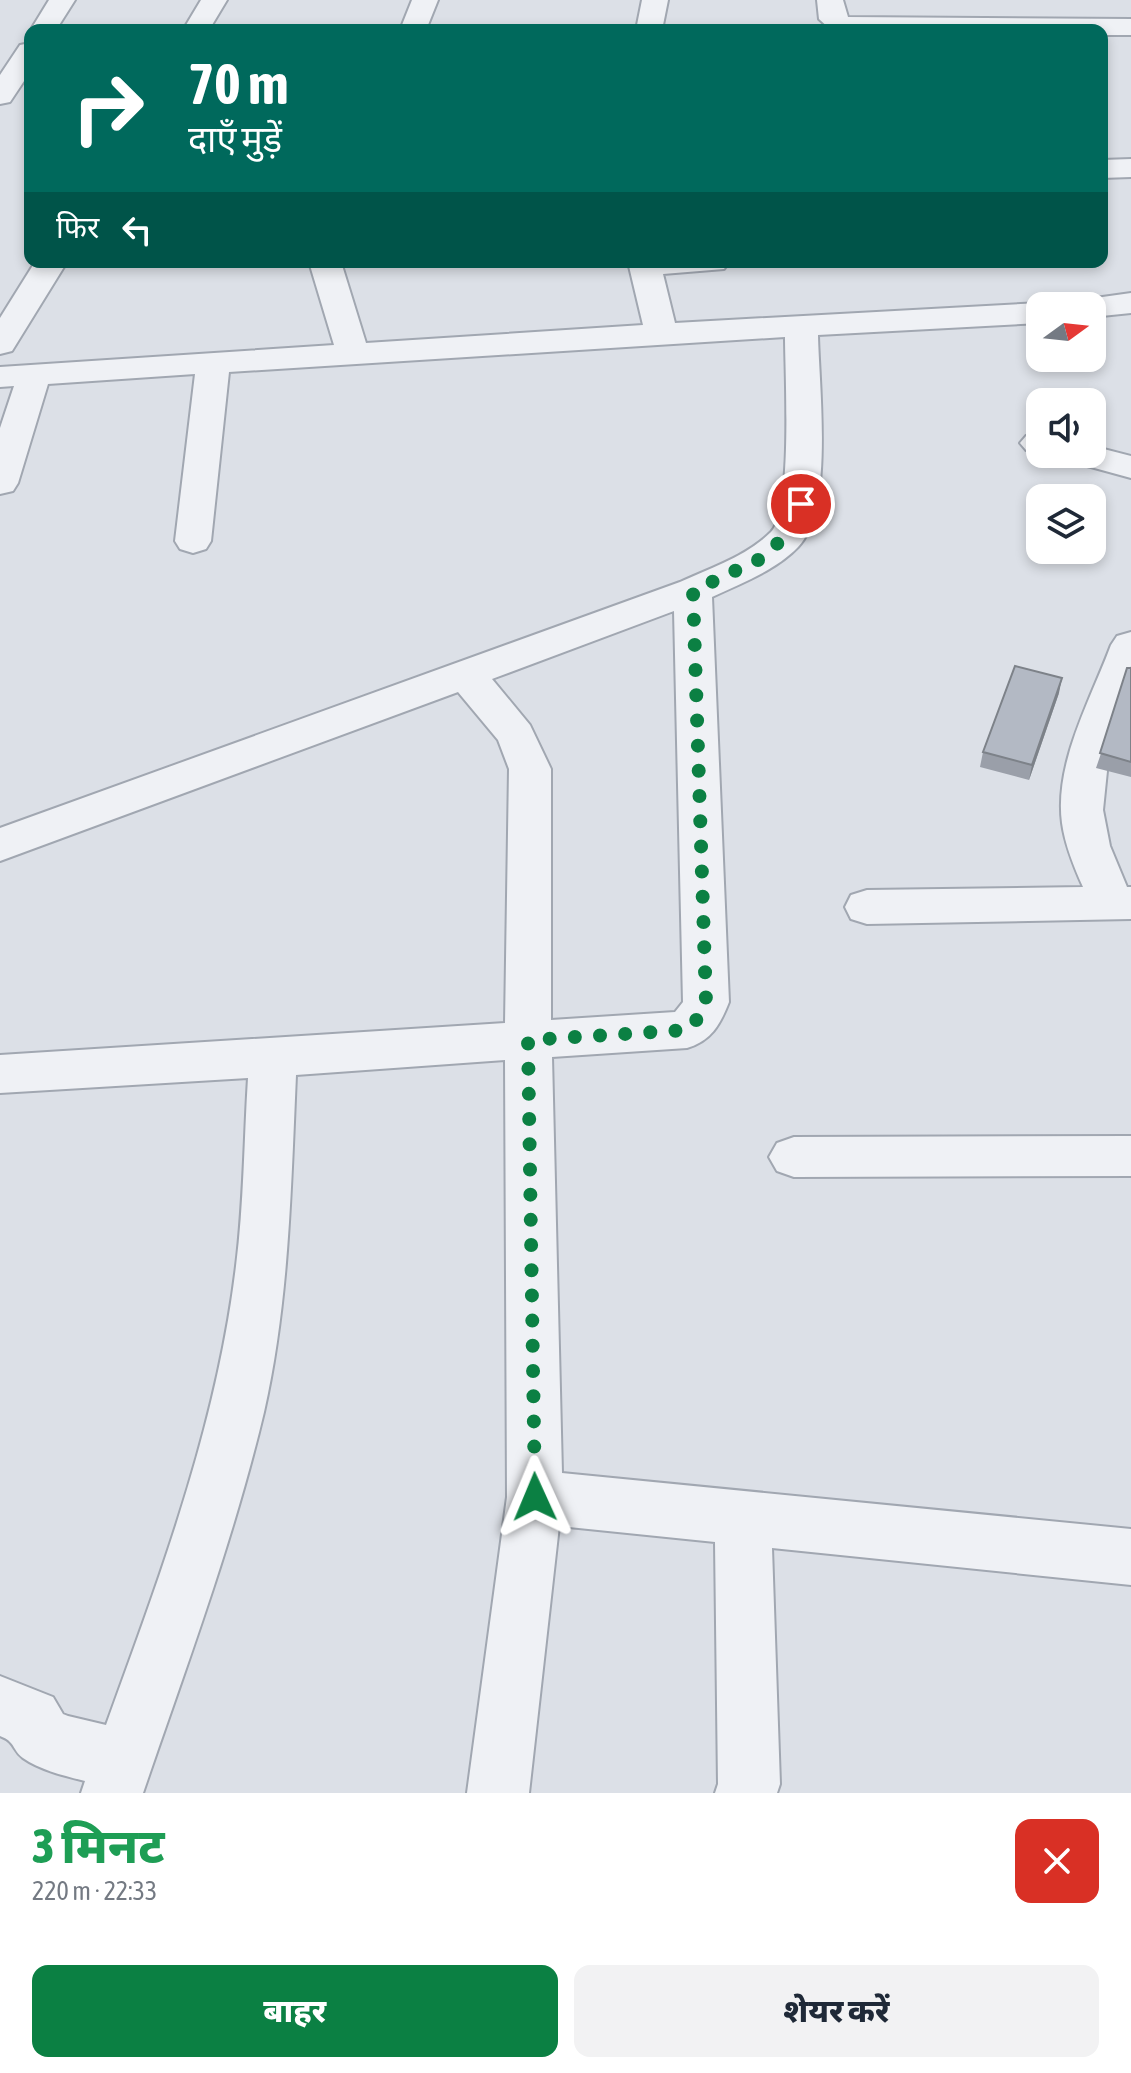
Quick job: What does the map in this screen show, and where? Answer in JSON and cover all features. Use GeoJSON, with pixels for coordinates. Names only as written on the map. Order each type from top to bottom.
{"type":"FeatureCollection","features":[{"type":"Feature","properties":{"kind":"street"},"geometry":{"type":"LineString","coordinates":[[47,24],[62,0]]}},
{"type":"Feature","properties":{"kind":"street"},"geometry":{"type":"LineString","coordinates":[[200,24],[214,0]]}},
{"type":"Feature","properties":{"kind":"street"},"geometry":{"type":"LineString","coordinates":[[415,24],[425,0]]}},
{"type":"Feature","properties":{"kind":"street"},"geometry":{"type":"LineString","coordinates":[[650,24],[655,0]]}},
{"type":"Feature","properties":{"kind":"street"},"geometry":{"type":"LineString","coordinates":[[830,0],[832,19],[840,24]]}},
{"type":"Feature","properties":{"kind":"street"},"geometry":{"type":"LineString","coordinates":[[1108,27],[1131,27]]}},
{"type":"Feature","properties":{"kind":"street"},"geometry":{"type":"LineString","coordinates":[[0,96],[19,54]]}},
{"type":"Feature","properties":{"kind":"street"},"geometry":{"type":"LineString","coordinates":[[1108,169],[1131,168]]}},
{"type":"Feature","properties":{"kind":"street"},"geometry":{"type":"LineString","coordinates":[[0,344],[47,268]]}},
{"type":"Feature","properties":{"kind":"street"},"geometry":{"type":"LineString","coordinates":[[327,268],[353,354]]}},
{"type":"Feature","properties":{"kind":"street"},"geometry":{"type":"LineString","coordinates":[[645,268],[661,334]]}},
{"type":"Feature","properties":{"kind":"street"},"geometry":{"type":"LineString","coordinates":[[1106,306],[1131,303]]}},
{"type":"Feature","properties":{"kind":"street"},"geometry":{"type":"LineString","coordinates":[[0,483],[17,376],[1026,314]]}},
{"type":"Feature","properties":{"kind":"street"},"geometry":{"type":"LineString","coordinates":[[0,845],[693,591],[758,560],[791,532],[801,504],[801,328]]}},
{"type":"Feature","properties":{"kind":"street"},"geometry":{"type":"LineString","coordinates":[[193,541],[213,363]]}},
{"type":"Feature","properties":{"kind":"street"},"geometry":{"type":"LineString","coordinates":[[1106,460],[1131,467]]}},
{"type":"Feature","properties":{"kind":"street"},"geometry":{"type":"LineString","coordinates":[[0,1074],[687,1030],[700,1016],[706,1002],[693,591]]}},
{"type":"Feature","properties":{"kind":"street"},"geometry":{"type":"LineString","coordinates":[[867,907],[1122,903],[1089,847],[1082,812],[1083,782],[1131,645]]}},
{"type":"Feature","properties":{"kind":"street"},"geometry":{"type":"LineString","coordinates":[[466,675],[516,735],[530,769],[528,1040],[535,1497],[498,1793]]}},
{"type":"Feature","properties":{"kind":"street"},"geometry":{"type":"LineString","coordinates":[[0,1706],[32,1718],[42,1735],[118,1777],[199,1547],[237,1410],[262,1266],[273,1058]]}},
{"type":"Feature","properties":{"kind":"street"},"geometry":{"type":"LineString","coordinates":[[794,1157],[1131,1156]]}},
{"type":"Feature","properties":{"kind":"street"},"geometry":{"type":"LineString","coordinates":[[535,1497],[1131,1557]]}},
{"type":"Feature","properties":{"kind":"street"},"geometry":{"type":"LineString","coordinates":[[743,1519],[749,1784],[746,1793]]}},
{"type":"Feature","properties":{"kind":"building"},"geometry":{"type":"Polygon","coordinates":[[[1015,666],[1062,678],[1032,765],[983,752],[1015,666]]]}},
{"type":"Feature","properties":{"kind":"building"},"geometry":{"type":"Polygon","coordinates":[[[1127,668],[1131,668],[1131,762],[1100,753],[1127,668]]]}},
{"type":"Feature","properties":{"kind":"route"},"geometry":{"type":"LineString","coordinates":[[535,1497],[528,1040],[687,1030],[700,1016],[706,1002],[693,591],[758,560],[791,532],[801,504]]}}]}
